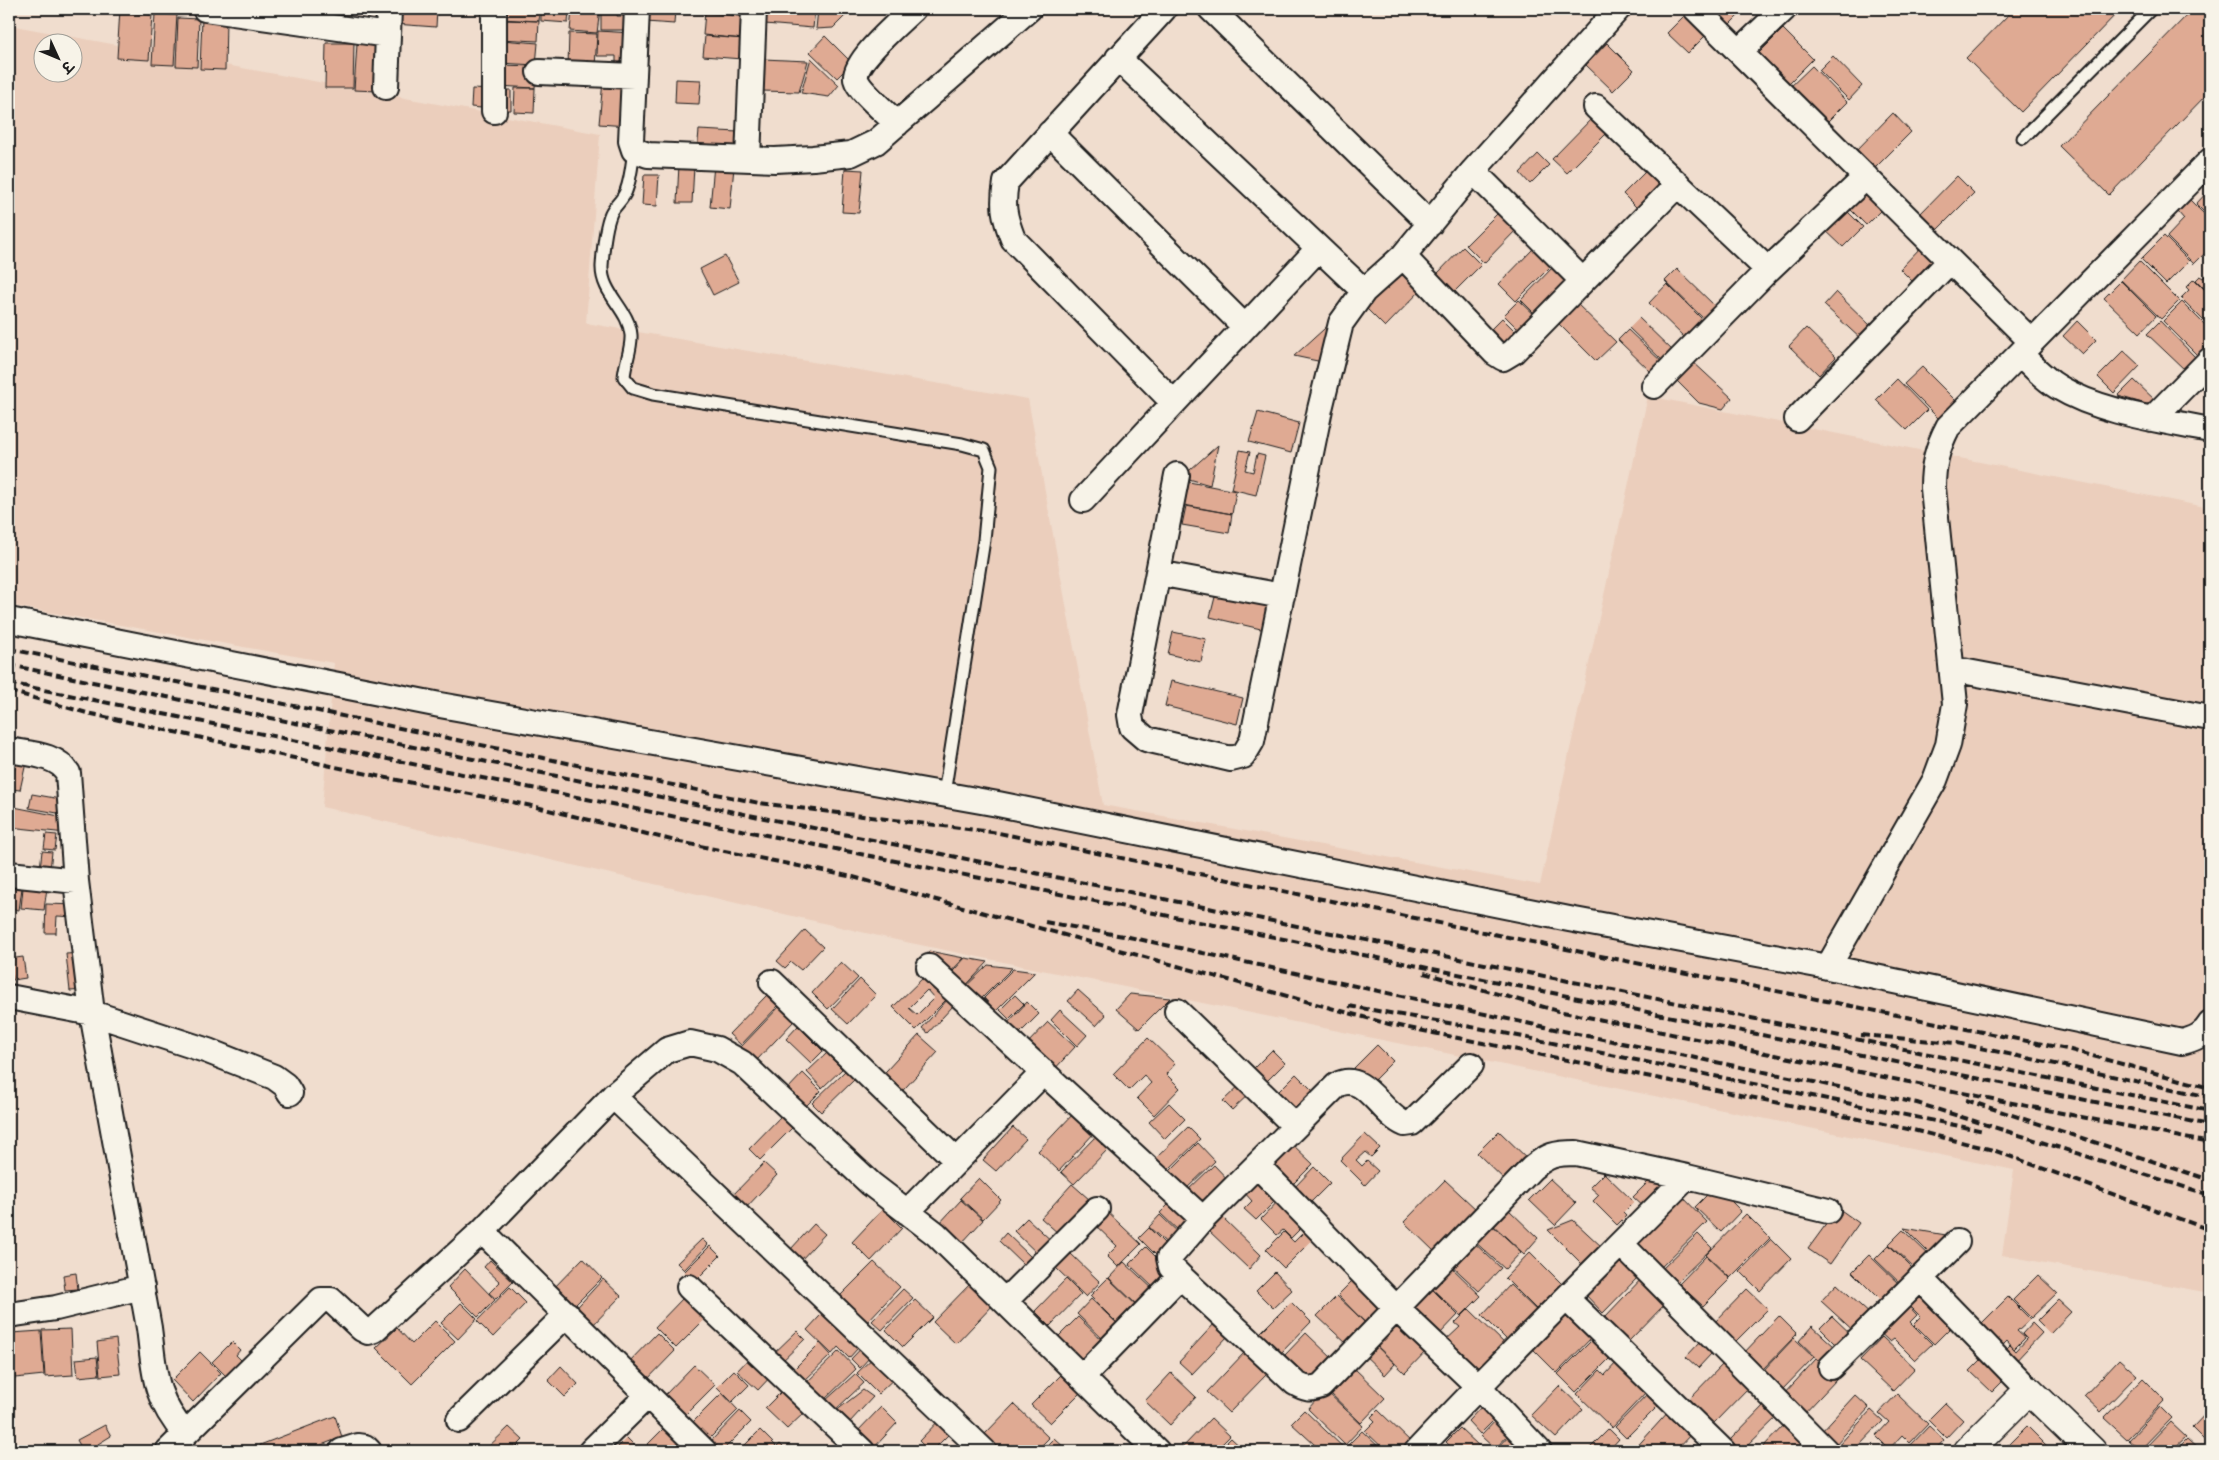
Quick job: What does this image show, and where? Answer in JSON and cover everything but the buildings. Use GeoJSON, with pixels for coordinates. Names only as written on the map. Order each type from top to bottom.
{"type":"FeatureCollection","features":[{"type":"Feature","properties":{"kind":"street"},"geometry":{"type":"LineString","coordinates":[[205,9],[287,15],[388,35]]}},
{"type":"Feature","properties":{"kind":"street"},"geometry":{"type":"LineString","coordinates":[[386,87],[389,9]]}},
{"type":"Feature","properties":{"kind":"street"},"geometry":{"type":"LineString","coordinates":[[494,9],[494,110]]}},
{"type":"Feature","properties":{"kind":"street"},"geometry":{"type":"LineString","coordinates":[[637,9],[631,141],[634,150],[648,155],[748,159],[813,158],[851,154],[876,142],[1029,9]]}},
{"type":"Feature","properties":{"kind":"street"},"geometry":{"type":"LineString","coordinates":[[748,159],[754,9]]}},
{"type":"Feature","properties":{"kind":"street"},"geometry":{"type":"LineString","coordinates":[[897,124],[856,80],[856,70],[865,57],[913,9]]}},
{"type":"Feature","properties":{"kind":"street"},"geometry":{"type":"LineString","coordinates":[[1164,9],[1006,182],[1003,202],[1004,217],[1013,239],[1174,402]]}},
{"type":"Feature","properties":{"kind":"street"},"geometry":{"type":"LineString","coordinates":[[1211,9],[1430,224]]}},
{"type":"Feature","properties":{"kind":"street"},"geometry":{"type":"LineString","coordinates":[[1178,475],[1130,714],[1132,727],[1139,735],[1146,739],[1231,758],[1243,756],[1252,741],[1320,409],[1341,323],[1364,291],[1403,256],[1472,171],[1618,9]]}},
{"type":"Feature","properties":{"kind":"street"},"geometry":{"type":"LineString","coordinates":[[1696,9],[1950,262],[2026,348],[2056,386],[2070,394],[2094,403],[2152,419],[2210,430]]}},
{"type":"Feature","properties":{"kind":"street"},"geometry":{"type":"LineString","coordinates":[[1740,51],[1784,9]]}},
{"type":"Feature","properties":{"kind":"street"},"geometry":{"type":"LineString","coordinates":[[1118,58],[1318,250],[1364,291]]}},
{"type":"Feature","properties":{"kind":"street"},"geometry":{"type":"LineString","coordinates":[[539,72],[634,76]]}},
{"type":"Feature","properties":{"kind":"street"},"geometry":{"type":"LineString","coordinates":[[1596,106],[1768,270]]}},
{"type":"Feature","properties":{"kind":"street"},"geometry":{"type":"LineString","coordinates":[[1050,132],[1245,327]]}},
{"type":"Feature","properties":{"kind":"street"},"geometry":{"type":"LineString","coordinates":[[1828,967],[1935,780],[1948,745],[1955,704],[1933,488],[1934,465],[1939,444],[1948,427],[2210,161]]}},
{"type":"Feature","properties":{"kind":"street"},"geometry":{"type":"LineString","coordinates":[[1472,171],[1582,280]]}},
{"type":"Feature","properties":{"kind":"street"},"geometry":{"type":"LineString","coordinates":[[1654,386],[1768,270],[1866,177]]}},
{"type":"Feature","properties":{"kind":"street"},"geometry":{"type":"LineString","coordinates":[[1403,256],[1495,353],[1503,358],[1513,352],[1678,184]]}},
{"type":"Feature","properties":{"kind":"street"},"geometry":{"type":"LineString","coordinates":[[1083,500],[1318,250]]}},
{"type":"Feature","properties":{"kind":"street"},"geometry":{"type":"LineString","coordinates":[[1797,419],[1950,262]]}},
{"type":"Feature","properties":{"kind":"street"},"geometry":{"type":"LineString","coordinates":[[2152,419],[2210,360]]}},
{"type":"Feature","properties":{"kind":"street"},"geometry":{"type":"LineString","coordinates":[[1158,573],[1282,596]]}},
{"type":"Feature","properties":{"kind":"street"},"geometry":{"type":"LineString","coordinates":[[9,620],[440,705],[944,794],[1570,919],[1828,967],[2182,1042],[2194,1039],[2206,1030],[2210,1024]]}},
{"type":"Feature","properties":{"kind":"street"},"geometry":{"type":"LineString","coordinates":[[1952,670],[2210,718]]}},
{"type":"Feature","properties":{"kind":"street"},"geometry":{"type":"LineString","coordinates":[[9,750],[53,759],[63,764],[68,773],[76,881],[92,1013],[142,1287],[159,1393],[169,1415],[185,1434]]}},
{"type":"Feature","properties":{"kind":"street"},"geometry":{"type":"LineString","coordinates":[[9,874],[76,881]]}},
{"type":"Feature","properties":{"kind":"street"},"geometry":{"type":"LineString","coordinates":[[928,967],[1203,1219]]}},
{"type":"Feature","properties":{"kind":"street"},"geometry":{"type":"LineString","coordinates":[[772,982],[957,1161]]}},
{"type":"Feature","properties":{"kind":"street"},"geometry":{"type":"LineString","coordinates":[[9,997],[92,1013],[208,1051],[274,1077],[290,1093]]}},
{"type":"Feature","properties":{"kind":"street"},"geometry":{"type":"LineString","coordinates":[[1178,1011],[1295,1126]]}},
{"type":"Feature","properties":{"kind":"street"},"geometry":{"type":"LineString","coordinates":[[168,1451],[321,1300],[331,1300],[362,1330],[368,1332],[374,1330],[482,1231],[613,1096],[667,1050],[690,1043],[717,1049],[742,1063],[871,1184],[936,1234],[1158,1451]]}},
{"type":"Feature","properties":{"kind":"street"},"geometry":{"type":"LineString","coordinates":[[1471,1065],[1412,1123],[1398,1122],[1355,1081],[1346,1080],[1337,1085],[1203,1219],[1169,1258],[1171,1267],[1180,1276],[1295,1383],[1304,1389],[1312,1390],[1321,1386],[1532,1168],[1546,1157],[1558,1153],[1576,1153],[1687,1177],[1828,1212]]}},
{"type":"Feature","properties":{"kind":"street"},"geometry":{"type":"LineString","coordinates":[[907,1212],[1044,1072]]}},
{"type":"Feature","properties":{"kind":"street"},"geometry":{"type":"LineString","coordinates":[[613,1096],[984,1451]]}},
{"type":"Feature","properties":{"kind":"street"},"geometry":{"type":"LineString","coordinates":[[1257,1165],[1396,1308],[1478,1386],[1538,1451]]}},
{"type":"Feature","properties":{"kind":"street"},"geometry":{"type":"LineString","coordinates":[[1417,1451],[1478,1386],[1687,1177]]}},
{"type":"Feature","properties":{"kind":"street"},"geometry":{"type":"LineString","coordinates":[[1005,1301],[1097,1209]]}},
{"type":"Feature","properties":{"kind":"street"},"geometry":{"type":"LineString","coordinates":[[482,1231],[704,1451]]}},
{"type":"Feature","properties":{"kind":"street"},"geometry":{"type":"LineString","coordinates":[[1831,1367],[1957,1242]]}},
{"type":"Feature","properties":{"kind":"street"},"geometry":{"type":"LineString","coordinates":[[1621,1244],[1826,1451]]}},
{"type":"Feature","properties":{"kind":"street"},"geometry":{"type":"LineString","coordinates":[[1082,1377],[1180,1276]]}},
{"type":"Feature","properties":{"kind":"street"},"geometry":{"type":"LineString","coordinates":[[1920,1278],[2029,1390],[2092,1451]]}},
{"type":"Feature","properties":{"kind":"street"},"geometry":{"type":"LineString","coordinates":[[9,1315],[56,1308],[142,1287]]}},
{"type":"Feature","properties":{"kind":"street"},"geometry":{"type":"LineString","coordinates":[[689,1287],[862,1451]]}},
{"type":"Feature","properties":{"kind":"street"},"geometry":{"type":"LineString","coordinates":[[1567,1299],[1723,1451]]}},
{"type":"Feature","properties":{"kind":"street"},"geometry":{"type":"LineString","coordinates":[[459,1420],[567,1314]]}},
{"type":"Feature","properties":{"kind":"street"},"geometry":{"type":"LineString","coordinates":[[1968,1451],[2029,1390]]}},
{"type":"Feature","properties":{"kind":"street"},"geometry":{"type":"LineString","coordinates":[[591,1451],[648,1395]]}},
{"type":"Feature","properties":{"kind":"street"},"geometry":{"type":"LineString","coordinates":[[342,1451],[358,1446],[365,1447],[369,1451]]}},
{"type":"Feature","properties":{"kind":"lane"},"geometry":{"type":"LineString","coordinates":[[2023,138],[2151,9]]}},
{"type":"Feature","properties":{"kind":"lane"},"geometry":{"type":"LineString","coordinates":[[634,150],[627,190],[614,207],[609,222],[602,265],[603,278],[607,290],[626,319],[631,335],[624,377],[632,388],[653,394],[962,444],[984,450],[991,467],[984,540],[944,794]]}},
{"type":"Feature","properties":{"kind":"shaded area"},"geometry":{"type":"Polygon","coordinates":[[[9,25],[47,32],[32,32],[32,82],[82,82],[82,38],[600,134],[586,323],[1028,399],[1103,805],[1540,885],[1648,396],[2210,508],[2210,1293],[2002,1255],[2014,1170],[896,940],[322,807],[334,663],[9,605],[9,25]]]}},
{"type":"Feature","properties":{"kind":"railway"},"geometry":{"type":"LineString","coordinates":[[9,649],[232,693],[759,803],[999,833],[2067,1049],[2210,1088]]}},
{"type":"Feature","properties":{"kind":"railway"},"geometry":{"type":"LineString","coordinates":[[9,665],[2210,1111]]}},
{"type":"Feature","properties":{"kind":"railway"},"geometry":{"type":"LineString","coordinates":[[9,683],[2210,1125]]}},
{"type":"Feature","properties":{"kind":"railway"},"geometry":{"type":"LineString","coordinates":[[9,691],[87,713],[377,776],[532,806],[680,842],[853,877],[1389,1024],[1913,1130],[1993,1150],[2210,1230]]}},
{"type":"Feature","properties":{"kind":"railway"},"geometry":{"type":"LineString","coordinates":[[1045,922],[1129,937],[1568,1032],[1917,1103],[2210,1195]]}},
{"type":"Feature","properties":{"kind":"railway"},"geometry":{"type":"LineString","coordinates":[[1424,973],[1558,1011],[2210,1143]]}},
{"type":"Feature","properties":{"kind":"railway"},"geometry":{"type":"LineString","coordinates":[[1349,1006],[1489,1030],[1984,1131]]}},
{"type":"Feature","properties":{"kind":"railway"},"geometry":{"type":"LineString","coordinates":[[1861,1035],[1957,1043],[2210,1097]]}},
{"type":"Feature","properties":{"kind":"railway"},"geometry":{"type":"LineString","coordinates":[[1966,1100],[2210,1180]]}}]}
